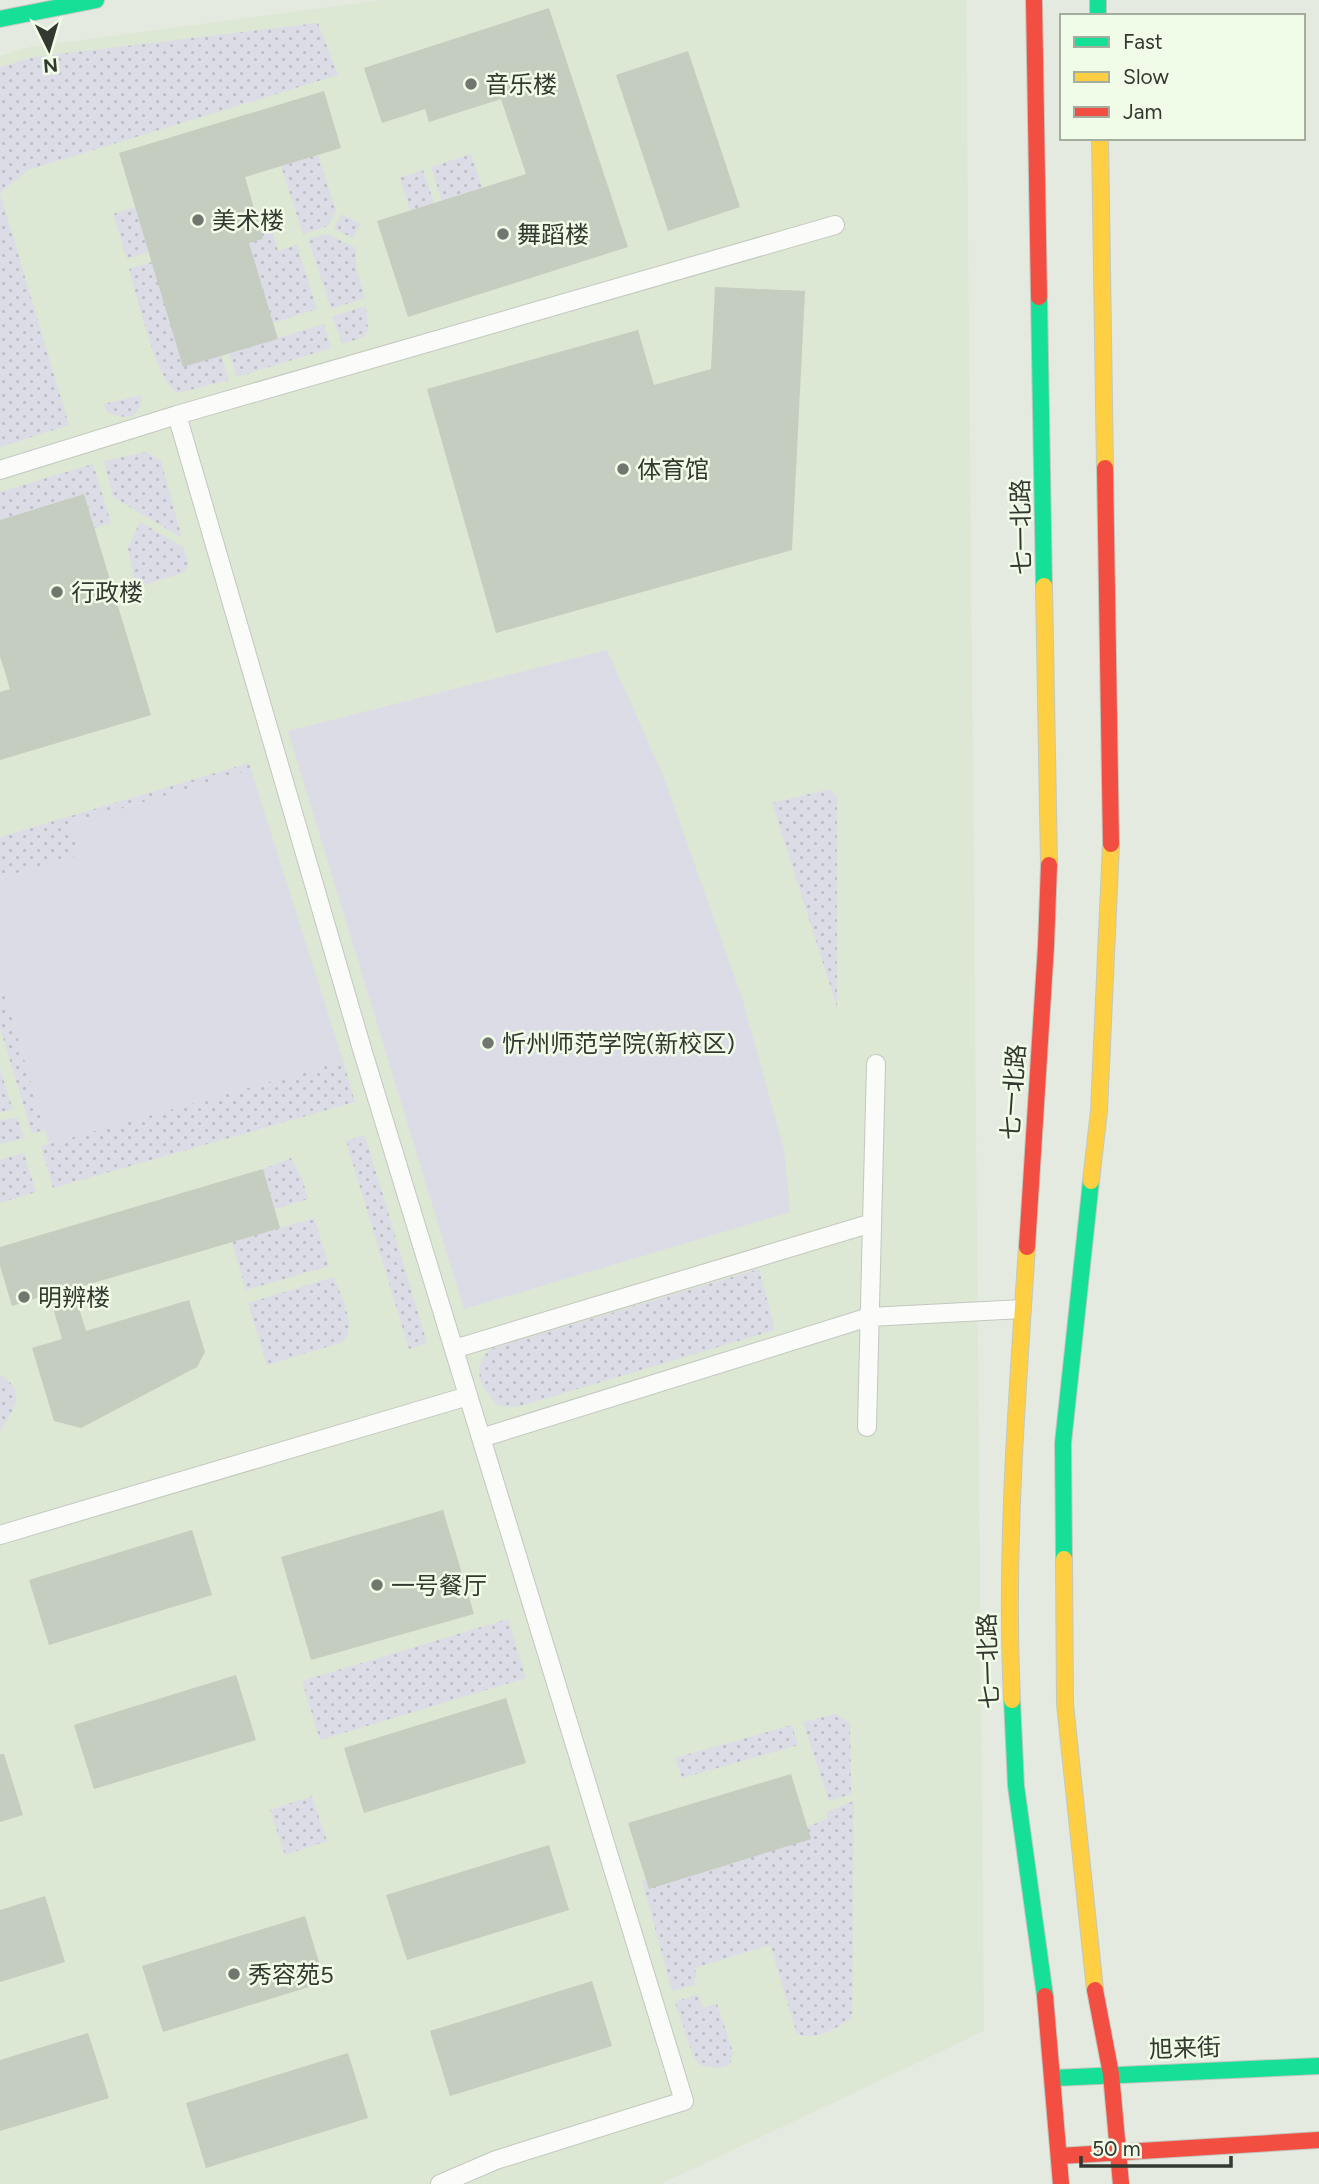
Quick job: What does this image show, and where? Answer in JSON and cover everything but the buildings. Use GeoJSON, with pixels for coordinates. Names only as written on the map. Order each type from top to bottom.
{"type":"FeatureCollection","features":[{"type":"Feature","properties":{"kind":"main road"},"geometry":{"type":"LineString","coordinates":[[0,19],[96,0]]}},
{"type":"Feature","properties":{"kind":"main road","name":"七一北路"},"geometry":{"type":"LineString","coordinates":[[1034,0],[1049,857],[1046,946],[1013,1459],[1008,1618],[1016,1786],[1054,2078],[1061,2184]]}},
{"type":"Feature","properties":{"kind":"main road"},"geometry":{"type":"LineString","coordinates":[[1100,140],[1111,850],[1099,1111],[1063,1443],[1065,1704],[1095,1989],[1111,2074],[1121,2184]]}},
{"type":"Feature","properties":{"kind":"main road","name":"旭来街"},"geometry":{"type":"LineString","coordinates":[[1054,2078],[1319,2066]]}},
{"type":"Feature","properties":{"kind":"main road"},"geometry":{"type":"LineString","coordinates":[[1059,2156],[1319,2140]]}},
{"type":"Feature","properties":{"kind":"street"},"geometry":{"type":"LineString","coordinates":[[0,470],[177,415],[835,225]]}},
{"type":"Feature","properties":{"kind":"street"},"geometry":{"type":"LineString","coordinates":[[177,415],[362,1049],[684,2101],[496,2160],[440,2184]]}},
{"type":"Feature","properties":{"kind":"street"},"geometry":{"type":"LineString","coordinates":[[867,1427],[876,1064]]}},
{"type":"Feature","properties":{"kind":"street"},"geometry":{"type":"LineString","coordinates":[[454,1349],[872,1223]]}},
{"type":"Feature","properties":{"kind":"street"},"geometry":{"type":"LineString","coordinates":[[481,1438],[869,1317],[1022,1309]]}},
{"type":"Feature","properties":{"kind":"street"},"geometry":{"type":"LineString","coordinates":[[0,1535],[468,1395]]}},
{"type":"Feature","properties":{"kind":"shaded area","name":"忻州师范学院(新校区)"},"geometry":{"type":"Polygon","coordinates":[[[382,0],[966,0],[984,2031],[661,2184],[0,2184],[0,56],[30,47],[382,0]]]}},
{"type":"Feature","properties":{"kind":"shaded area"},"geometry":{"type":"Polygon","coordinates":[[[318,23],[338,75],[28,170],[0,193],[0,67],[34,57],[318,23]]]}},
{"type":"Feature","properties":{"kind":"shaded area"},"geometry":{"type":"Polygon","coordinates":[[[471,154],[482,188],[442,201],[431,167],[471,154]]]}},
{"type":"Feature","properties":{"kind":"shaded area"},"geometry":{"type":"Polygon","coordinates":[[[318,155],[336,210],[328,226],[303,234],[281,166],[318,155]]]}},
{"type":"Feature","properties":{"kind":"shaded area"},"geometry":{"type":"Polygon","coordinates":[[[423,170],[434,203],[410,211],[400,178],[423,170]]]}},
{"type":"Feature","properties":{"kind":"shaded area"},"geometry":{"type":"Polygon","coordinates":[[[0,193],[69,425],[0,447],[0,193]]]}},
{"type":"Feature","properties":{"kind":"shaded area"},"geometry":{"type":"Polygon","coordinates":[[[135,207],[149,252],[127,259],[113,214],[135,207]]]}},
{"type":"Feature","properties":{"kind":"shaded area"},"geometry":{"type":"Polygon","coordinates":[[[342,214],[360,224],[353,238],[334,229],[342,214]]]}},
{"type":"Feature","properties":{"kind":"shaded area"},"geometry":{"type":"Polygon","coordinates":[[[271,228],[278,251],[297,245],[317,309],[273,323],[249,243],[263,239],[261,232],[271,228]]]}},
{"type":"Feature","properties":{"kind":"shaded area"},"geometry":{"type":"Polygon","coordinates":[[[327,234],[356,248],[356,267],[365,298],[331,309],[308,239],[327,234]]]}},
{"type":"Feature","properties":{"kind":"shaded area"},"geometry":{"type":"Polygon","coordinates":[[[152,262],[221,355],[229,380],[178,393],[170,385],[148,337],[129,269],[152,262]]]}},
{"type":"Feature","properties":{"kind":"shaded area"},"geometry":{"type":"Polygon","coordinates":[[[366,306],[368,331],[364,337],[342,344],[333,316],[366,306]]]}},
{"type":"Feature","properties":{"kind":"shaded area"},"geometry":{"type":"Polygon","coordinates":[[[324,324],[331,348],[237,377],[229,353],[324,324]]]}},
{"type":"Feature","properties":{"kind":"shaded area"},"geometry":{"type":"Polygon","coordinates":[[[141,395],[139,409],[131,416],[107,412],[104,404],[141,395]]]}},
{"type":"Feature","properties":{"kind":"shaded area"},"geometry":{"type":"Polygon","coordinates":[[[146,452],[161,461],[182,538],[113,497],[104,461],[146,452]]]}},
{"type":"Feature","properties":{"kind":"shaded area"},"geometry":{"type":"Polygon","coordinates":[[[93,464],[111,523],[95,528],[84,494],[0,520],[0,492],[93,464]]]}},
{"type":"Feature","properties":{"kind":"shaded area"},"geometry":{"type":"Polygon","coordinates":[[[140,522],[183,547],[189,564],[184,572],[136,588],[128,548],[140,522]]]}},
{"type":"Feature","properties":{"kind":"shaded area"},"geometry":{"type":"Polygon","coordinates":[[[607,650],[663,775],[743,1001],[784,1150],[790,1212],[464,1309],[288,731],[607,650]]]}},
{"type":"Feature","properties":{"kind":"shaded area"},"geometry":{"type":"Polygon","coordinates":[[[249,763],[251,770],[70,824],[79,855],[0,878],[0,837],[249,763]]]}},
{"type":"Feature","properties":{"kind":"shaded area"},"geometry":{"type":"Polygon","coordinates":[[[251,770],[343,1061],[49,1144],[0,976],[0,878],[79,855],[70,824],[251,770]]]}},
{"type":"Feature","properties":{"kind":"shaded area"},"geometry":{"type":"Polygon","coordinates":[[[830,789],[837,798],[837,1007],[772,803],[830,789]]]}},
{"type":"Feature","properties":{"kind":"shaded area"},"geometry":{"type":"Polygon","coordinates":[[[0,976],[45,1130],[32,1133],[0,1028],[0,976]]]}},
{"type":"Feature","properties":{"kind":"shaded area"},"geometry":{"type":"Polygon","coordinates":[[[343,1061],[355,1102],[53,1188],[41,1146],[343,1061]]]}},
{"type":"Feature","properties":{"kind":"shaded area"},"geometry":{"type":"Polygon","coordinates":[[[0,1069],[13,1110],[0,1112],[0,1069]]]}},
{"type":"Feature","properties":{"kind":"shaded area"},"geometry":{"type":"Polygon","coordinates":[[[18,1118],[24,1138],[0,1144],[0,1120],[18,1118]]]}},
{"type":"Feature","properties":{"kind":"shaded area"},"geometry":{"type":"Polygon","coordinates":[[[365,1135],[427,1343],[409,1349],[346,1141],[365,1135]]]}},
{"type":"Feature","properties":{"kind":"shaded area"},"geometry":{"type":"Polygon","coordinates":[[[24,1153],[36,1192],[0,1203],[0,1160],[24,1153]]]}},
{"type":"Feature","properties":{"kind":"shaded area"},"geometry":{"type":"Polygon","coordinates":[[[291,1158],[302,1178],[308,1199],[275,1209],[263,1169],[291,1158]]]}},
{"type":"Feature","properties":{"kind":"shaded area"},"geometry":{"type":"Polygon","coordinates":[[[314,1218],[329,1266],[246,1290],[232,1242],[314,1218]]]}},
{"type":"Feature","properties":{"kind":"shaded area"},"geometry":{"type":"Polygon","coordinates":[[[759,1269],[775,1330],[517,1407],[499,1406],[487,1393],[480,1379],[480,1364],[490,1349],[759,1269]]]}},
{"type":"Feature","properties":{"kind":"shaded area"},"geometry":{"type":"Polygon","coordinates":[[[334,1277],[348,1320],[349,1328],[343,1342],[267,1365],[248,1303],[334,1277]]]}},
{"type":"Feature","properties":{"kind":"shaded area"},"geometry":{"type":"Polygon","coordinates":[[[0,1375],[9,1381],[16,1395],[13,1409],[0,1432],[0,1375]]]}},
{"type":"Feature","properties":{"kind":"shaded area"},"geometry":{"type":"Polygon","coordinates":[[[508,1619],[526,1678],[320,1740],[302,1681],[508,1619]]]}},
{"type":"Feature","properties":{"kind":"shaded area"},"geometry":{"type":"Polygon","coordinates":[[[836,1714],[850,1723],[851,1794],[829,1801],[803,1722],[836,1714]]]}},
{"type":"Feature","properties":{"kind":"shaded area"},"geometry":{"type":"Polygon","coordinates":[[[792,1725],[798,1745],[682,1778],[675,1758],[792,1725]]]}},
{"type":"Feature","properties":{"kind":"shaded area"},"geometry":{"type":"Polygon","coordinates":[[[312,1796],[327,1841],[285,1855],[270,1810],[312,1796]]]}},
{"type":"Feature","properties":{"kind":"shaded area"},"geometry":{"type":"Polygon","coordinates":[[[854,1801],[852,2018],[819,2035],[797,2034],[770,1945],[695,1968],[695,1985],[672,1991],[642,1880],[646,1880],[649,1889],[827,1819],[827,1812],[854,1801]]]}},
{"type":"Feature","properties":{"kind":"shaded area"},"geometry":{"type":"Polygon","coordinates":[[[698,1994],[703,2008],[717,2004],[733,2052],[730,2065],[720,2068],[702,2066],[694,2058],[675,2002],[698,1994]]]}},
{"type":"Feature","properties":{"kind":"traffic: fast"},"geometry":{"type":"LineString","coordinates":[[0,19],[96,0]]}},
{"type":"Feature","properties":{"kind":"traffic: fast"},"geometry":{"type":"LineString","coordinates":[[1098,0],[1098,14]]}},
{"type":"Feature","properties":{"kind":"traffic: fast"},"geometry":{"type":"LineString","coordinates":[[1039,297],[1044,586]]}},
{"type":"Feature","properties":{"kind":"traffic: fast"},"geometry":{"type":"LineString","coordinates":[[1064,1559],[1063,1443],[1091,1181]]}},
{"type":"Feature","properties":{"kind":"traffic: fast"},"geometry":{"type":"LineString","coordinates":[[1012,1700],[1016,1786],[1045,1996]]}},
{"type":"Feature","properties":{"kind":"traffic: fast"},"geometry":{"type":"LineString","coordinates":[[1054,2078],[1319,2066]]}},
{"type":"Feature","properties":{"kind":"traffic: slow"},"geometry":{"type":"LineString","coordinates":[[1100,140],[1105,468]]}},
{"type":"Feature","properties":{"kind":"traffic: slow"},"geometry":{"type":"LineString","coordinates":[[1044,586],[1049,865]]}},
{"type":"Feature","properties":{"kind":"traffic: slow"},"geometry":{"type":"LineString","coordinates":[[1091,1181],[1099,1111],[1111,844]]}},
{"type":"Feature","properties":{"kind":"traffic: slow"},"geometry":{"type":"LineString","coordinates":[[1012,1700],[1011,1530],[1027,1247]]}},
{"type":"Feature","properties":{"kind":"traffic: slow"},"geometry":{"type":"LineString","coordinates":[[1064,1559],[1065,1704],[1095,1990]]}},
{"type":"Feature","properties":{"kind":"traffic: jam"},"geometry":{"type":"LineString","coordinates":[[1034,0],[1039,297]]}},
{"type":"Feature","properties":{"kind":"traffic: jam"},"geometry":{"type":"LineString","coordinates":[[1105,468],[1111,844]]}},
{"type":"Feature","properties":{"kind":"traffic: jam"},"geometry":{"type":"LineString","coordinates":[[1027,1247],[1049,865]]}},
{"type":"Feature","properties":{"kind":"traffic: jam"},"geometry":{"type":"LineString","coordinates":[[1095,1990],[1111,2074],[1121,2184]]}},
{"type":"Feature","properties":{"kind":"traffic: jam"},"geometry":{"type":"LineString","coordinates":[[1045,1996],[1061,2184]]}},
{"type":"Feature","properties":{"kind":"traffic: jam"},"geometry":{"type":"LineString","coordinates":[[1059,2156],[1319,2140]]}},
{"type":"Feature","properties":{"kind":"place","name":"音乐楼"},"geometry":{"type":"Point","coordinates":[471,84]}},
{"type":"Feature","properties":{"kind":"place","name":"美术楼"},"geometry":{"type":"Point","coordinates":[198,220]}},
{"type":"Feature","properties":{"kind":"place","name":"舞蹈楼"},"geometry":{"type":"Point","coordinates":[503,234]}},
{"type":"Feature","properties":{"kind":"place","name":"体育馆"},"geometry":{"type":"Point","coordinates":[623,469]}},
{"type":"Feature","properties":{"kind":"place","name":"行政楼"},"geometry":{"type":"Point","coordinates":[57,592]}},
{"type":"Feature","properties":{"kind":"place","name":"忻州师范学院(新校区)"},"geometry":{"type":"Point","coordinates":[488,1043]}},
{"type":"Feature","properties":{"kind":"place","name":"明辨楼"},"geometry":{"type":"Point","coordinates":[24,1297]}},
{"type":"Feature","properties":{"kind":"place","name":"一号餐厅"},"geometry":{"type":"Point","coordinates":[377,1585]}},
{"type":"Feature","properties":{"kind":"place","name":"秀容苑5"},"geometry":{"type":"Point","coordinates":[234,1974]}}]}
